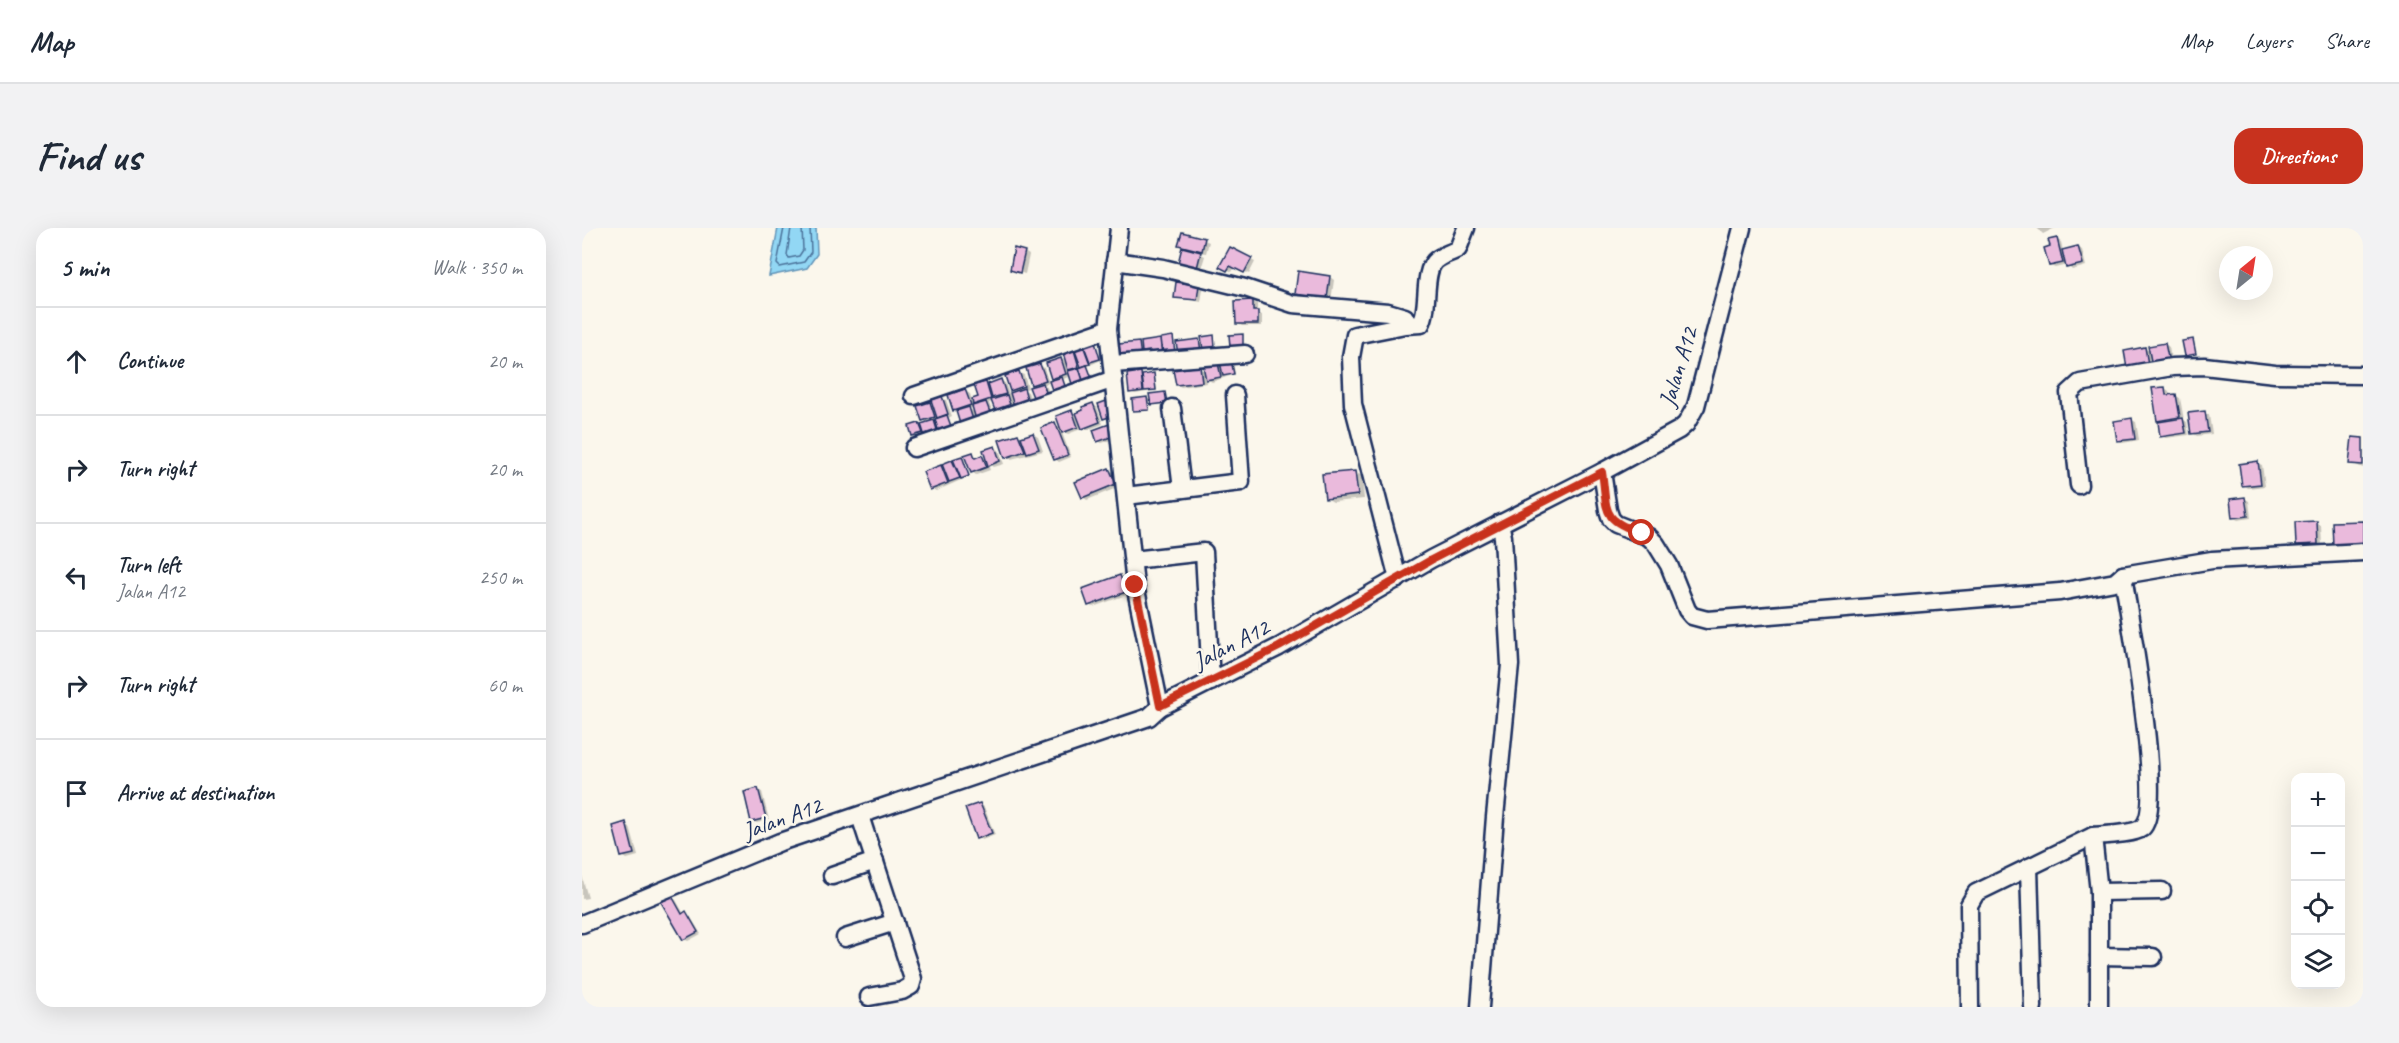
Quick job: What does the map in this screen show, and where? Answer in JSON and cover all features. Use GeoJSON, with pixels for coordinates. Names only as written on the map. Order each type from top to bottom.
{"type":"FeatureCollection","features":[{"type":"Feature","properties":{"kind":"street"},"geometry":{"type":"LineString","coordinates":[[1119,228],[1108,328],[1135,585],[1160,706]]}},
{"type":"Feature","properties":{"kind":"street"},"geometry":{"type":"LineString","coordinates":[[1398,579],[1353,404],[1351,357],[1354,335],[1421,324],[1431,265],[1437,258],[1458,249],[1466,228]]}},
{"type":"Feature","properties":{"kind":"street","name":"Jalan A12"},"geometry":{"type":"LineString","coordinates":[[582,924],[780,842],[1149,717],[1160,706],[1279,647],[1500,523],[1679,430],[1692,415],[1742,228]]}},
{"type":"Feature","properties":{"kind":"street"},"geometry":{"type":"LineString","coordinates":[[1115,261],[1163,268],[1225,283],[1293,304],[1388,312],[1405,317],[1407,322],[1405,325]]}},
{"type":"Feature","properties":{"kind":"street"},"geometry":{"type":"LineString","coordinates":[[915,396],[1108,328]]}},
{"type":"Feature","properties":{"kind":"street"},"geometry":{"type":"LineString","coordinates":[[914,448],[1113,371],[1245,354]]}},
{"type":"Feature","properties":{"kind":"street"},"geometry":{"type":"LineString","coordinates":[[2079,485],[2070,393],[2080,383],[2172,367],[2204,366],[2275,374],[2363,375]]}},
{"type":"Feature","properties":{"kind":"street"},"geometry":{"type":"LineString","coordinates":[[1126,496],[1241,482],[1235,395]]}},
{"type":"Feature","properties":{"kind":"street"},"geometry":{"type":"LineString","coordinates":[[1172,408],[1182,489]]}},
{"type":"Feature","properties":{"kind":"street"},"geometry":{"type":"LineString","coordinates":[[1602,472],[1611,519],[1616,524],[1648,537],[1669,565],[1687,610],[1692,616],[1707,620],[2060,592],[2115,582],[2123,575],[2212,560],[2363,552]]}},
{"type":"Feature","properties":{"kind":"street"},"geometry":{"type":"LineString","coordinates":[[1480,1007],[1510,665],[1503,537],[1500,523]]}},
{"type":"Feature","properties":{"kind":"street"},"geometry":{"type":"LineString","coordinates":[[1133,560],[1204,552],[1210,682]]}},
{"type":"Feature","properties":{"kind":"street"},"geometry":{"type":"LineString","coordinates":[[1970,1007],[1969,905],[1976,893],[2093,836],[2137,831],[2144,826],[2149,815],[2149,750],[2123,575]]}},
{"type":"Feature","properties":{"kind":"street"},"geometry":{"type":"LineString","coordinates":[[860,816],[912,974],[911,986],[902,991],[869,996]]}},
{"type":"Feature","properties":{"kind":"street"},"geometry":{"type":"LineString","coordinates":[[2093,836],[2099,892],[2099,1007]]}},
{"type":"Feature","properties":{"kind":"street"},"geometry":{"type":"LineString","coordinates":[[832,876],[875,861]]}},
{"type":"Feature","properties":{"kind":"street"},"geometry":{"type":"LineString","coordinates":[[2029,867],[2033,1007]]}},
{"type":"Feature","properties":{"kind":"street"},"geometry":{"type":"LineString","coordinates":[[2099,892],[2162,891]]}},
{"type":"Feature","properties":{"kind":"street"},"geometry":{"type":"LineString","coordinates":[[845,938],[895,922]]}},
{"type":"Feature","properties":{"kind":"street"},"geometry":{"type":"LineString","coordinates":[[2099,956],[2153,957]]}},
{"type":"Feature","properties":{"kind":"water"},"geometry":{"type":"Polygon","coordinates":[[[778,228],[816,228],[817,254],[807,268],[769,276],[778,228]]]}},
{"type":"Feature","properties":{"kind":"building"},"geometry":{"type":"Polygon","coordinates":[[[1182,232],[1205,238],[1202,251],[1178,245],[1182,232]]]}},
{"type":"Feature","properties":{"kind":"building"},"geometry":{"type":"Polygon","coordinates":[[[2057,238],[2063,263],[2049,266],[2044,248],[2050,246],[2048,240],[2057,238]]]}},
{"type":"Feature","properties":{"kind":"building"},"geometry":{"type":"Polygon","coordinates":[[[2078,246],[2083,264],[2066,268],[2062,250],[2078,246]]]}},
{"type":"Feature","properties":{"kind":"building"},"geometry":{"type":"Polygon","coordinates":[[[1182,247],[1201,252],[1197,268],[1178,263],[1182,247]]]}},
{"type":"Feature","properties":{"kind":"building"},"geometry":{"type":"Polygon","coordinates":[[[1230,247],[1252,258],[1244,273],[1230,266],[1227,271],[1219,267],[1230,247]]]}},
{"type":"Feature","properties":{"kind":"building"},"geometry":{"type":"Polygon","coordinates":[[[1014,248],[1025,251],[1020,273],[1010,270],[1014,248]]]}},
{"type":"Feature","properties":{"kind":"building"},"geometry":{"type":"Polygon","coordinates":[[[1298,271],[1330,276],[1327,299],[1295,294],[1298,271]]]}},
{"type":"Feature","properties":{"kind":"building"},"geometry":{"type":"Polygon","coordinates":[[[1176,282],[1199,285],[1197,300],[1174,298],[1176,282]]]}},
{"type":"Feature","properties":{"kind":"building"},"geometry":{"type":"Polygon","coordinates":[[[1253,300],[1253,311],[1258,311],[1258,324],[1236,324],[1235,301],[1253,300]]]}},
{"type":"Feature","properties":{"kind":"building"},"geometry":{"type":"Polygon","coordinates":[[[1243,334],[1243,346],[1230,346],[1229,335],[1243,334]]]}},
{"type":"Feature","properties":{"kind":"building"},"geometry":{"type":"Polygon","coordinates":[[[1214,335],[1215,347],[1203,349],[1201,337],[1214,335]]]}},
{"type":"Feature","properties":{"kind":"building"},"geometry":{"type":"Polygon","coordinates":[[[1173,336],[1175,353],[1163,355],[1161,338],[1173,336]]]}},
{"type":"Feature","properties":{"kind":"building"},"geometry":{"type":"Polygon","coordinates":[[[1160,339],[1162,355],[1151,356],[1150,351],[1142,352],[1141,342],[1160,339]]]}},
{"type":"Feature","properties":{"kind":"building"},"geometry":{"type":"Polygon","coordinates":[[[1199,339],[1201,351],[1178,354],[1176,342],[1199,339]]]}},
{"type":"Feature","properties":{"kind":"building"},"geometry":{"type":"Polygon","coordinates":[[[2193,339],[2196,354],[2185,356],[2182,341],[2193,339]]]}},
{"type":"Feature","properties":{"kind":"building"},"geometry":{"type":"Polygon","coordinates":[[[1095,342],[1100,359],[1090,362],[1084,346],[1095,342]]]}},
{"type":"Feature","properties":{"kind":"building"},"geometry":{"type":"Polygon","coordinates":[[[1139,342],[1141,357],[1121,360],[1119,344],[1139,342]]]}},
{"type":"Feature","properties":{"kind":"building"},"geometry":{"type":"Polygon","coordinates":[[[2165,343],[2169,362],[2152,366],[2148,346],[2165,343]]]}},
{"type":"Feature","properties":{"kind":"building"},"geometry":{"type":"Polygon","coordinates":[[[1083,345],[1090,364],[1081,367],[1074,348],[1083,345]]]}},
{"type":"Feature","properties":{"kind":"building"},"geometry":{"type":"Polygon","coordinates":[[[2145,347],[2148,364],[2127,368],[2124,351],[2145,347]]]}},
{"type":"Feature","properties":{"kind":"building"},"geometry":{"type":"Polygon","coordinates":[[[1074,350],[1079,367],[1068,370],[1063,353],[1074,350]]]}},
{"type":"Feature","properties":{"kind":"building"},"geometry":{"type":"Polygon","coordinates":[[[1061,358],[1066,374],[1051,379],[1046,363],[1061,358]]]}},
{"type":"Feature","properties":{"kind":"building"},"geometry":{"type":"Polygon","coordinates":[[[1217,358],[1221,377],[1206,380],[1202,361],[1217,358]]]}},
{"type":"Feature","properties":{"kind":"building"},"geometry":{"type":"Polygon","coordinates":[[[1231,360],[1234,374],[1223,376],[1220,362],[1231,360]]]}},
{"type":"Feature","properties":{"kind":"building"},"geometry":{"type":"Polygon","coordinates":[[[1040,364],[1046,380],[1031,385],[1026,368],[1040,364]]]}},
{"type":"Feature","properties":{"kind":"building"},"geometry":{"type":"Polygon","coordinates":[[[1087,365],[1093,381],[1084,384],[1079,368],[1087,365]]]}},
{"type":"Feature","properties":{"kind":"building"},"geometry":{"type":"Polygon","coordinates":[[[1200,366],[1202,382],[1176,385],[1173,370],[1200,366]]]}},
{"type":"Feature","properties":{"kind":"building"},"geometry":{"type":"Polygon","coordinates":[[[1079,368],[1084,384],[1073,387],[1068,371],[1079,368]]]}},
{"type":"Feature","properties":{"kind":"building"},"geometry":{"type":"Polygon","coordinates":[[[1019,371],[1024,386],[1010,391],[1005,376],[1019,371]]]}},
{"type":"Feature","properties":{"kind":"building"},"geometry":{"type":"Polygon","coordinates":[[[1141,372],[1143,391],[1129,393],[1127,374],[1141,372]]]}},
{"type":"Feature","properties":{"kind":"building"},"geometry":{"type":"Polygon","coordinates":[[[1154,373],[1156,390],[1144,391],[1142,375],[1154,373]]]}},
{"type":"Feature","properties":{"kind":"building"},"geometry":{"type":"Polygon","coordinates":[[[1062,377],[1066,389],[1053,393],[1049,381],[1062,377]]]}},
{"type":"Feature","properties":{"kind":"building"},"geometry":{"type":"Polygon","coordinates":[[[1001,379],[1006,394],[992,398],[988,384],[1001,379]]]}},
{"type":"Feature","properties":{"kind":"building"},"geometry":{"type":"Polygon","coordinates":[[[986,382],[991,399],[973,405],[972,399],[978,397],[974,385],[986,382]]]}},
{"type":"Feature","properties":{"kind":"building"},"geometry":{"type":"Polygon","coordinates":[[[1043,383],[1048,398],[1035,402],[1029,387],[1043,383]]]}},
{"type":"Feature","properties":{"kind":"building"},"geometry":{"type":"Polygon","coordinates":[[[2165,387],[2166,395],[2176,394],[2180,417],[2157,421],[2152,388],[2165,387]]]}},
{"type":"Feature","properties":{"kind":"building"},"geometry":{"type":"Polygon","coordinates":[[[1024,388],[1028,402],[1014,406],[1010,393],[1024,388]]]}},
{"type":"Feature","properties":{"kind":"building"},"geometry":{"type":"Polygon","coordinates":[[[965,389],[971,405],[953,411],[948,395],[965,389]]]}},
{"type":"Feature","properties":{"kind":"building"},"geometry":{"type":"Polygon","coordinates":[[[1165,392],[1167,403],[1151,405],[1149,394],[1165,392]]]}},
{"type":"Feature","properties":{"kind":"building"},"geometry":{"type":"Polygon","coordinates":[[[1007,395],[1011,408],[996,413],[991,400],[1007,395]]]}},
{"type":"Feature","properties":{"kind":"building"},"geometry":{"type":"Polygon","coordinates":[[[942,396],[948,414],[937,418],[931,400],[942,396]]]}},
{"type":"Feature","properties":{"kind":"building"},"geometry":{"type":"Polygon","coordinates":[[[1147,397],[1149,410],[1133,411],[1132,399],[1147,397]]]}},
{"type":"Feature","properties":{"kind":"building"},"geometry":{"type":"Polygon","coordinates":[[[1109,400],[1115,415],[1103,419],[1098,404],[1109,400]]]}},
{"type":"Feature","properties":{"kind":"building"},"geometry":{"type":"Polygon","coordinates":[[[930,402],[935,417],[922,421],[917,406],[930,402]]]}},
{"type":"Feature","properties":{"kind":"building"},"geometry":{"type":"Polygon","coordinates":[[[986,402],[991,415],[976,420],[972,406],[986,402]]]}},
{"type":"Feature","properties":{"kind":"building"},"geometry":{"type":"Polygon","coordinates":[[[1093,403],[1100,422],[1082,429],[1076,413],[1083,410],[1082,407],[1093,403]]]}},
{"type":"Feature","properties":{"kind":"building"},"geometry":{"type":"Polygon","coordinates":[[[969,407],[974,423],[961,427],[956,411],[969,407]]]}},
{"type":"Feature","properties":{"kind":"building"},"geometry":{"type":"Polygon","coordinates":[[[1072,410],[1078,427],[1062,433],[1056,416],[1072,410]]]}},
{"type":"Feature","properties":{"kind":"building"},"geometry":{"type":"Polygon","coordinates":[[[2205,411],[2208,432],[2191,434],[2188,413],[2205,411]]]}},
{"type":"Feature","properties":{"kind":"building"},"geometry":{"type":"Polygon","coordinates":[[[947,415],[952,429],[939,433],[935,419],[947,415]]]}},
{"type":"Feature","properties":{"kind":"building"},"geometry":{"type":"Polygon","coordinates":[[[2132,418],[2135,439],[2117,441],[2114,421],[2132,418]]]}},
{"type":"Feature","properties":{"kind":"building"},"geometry":{"type":"Polygon","coordinates":[[[2183,418],[2186,433],[2160,437],[2158,422],[2183,418]]]}},
{"type":"Feature","properties":{"kind":"building"},"geometry":{"type":"Polygon","coordinates":[[[934,420],[938,433],[925,437],[921,424],[934,420]]]}},
{"type":"Feature","properties":{"kind":"building"},"geometry":{"type":"Polygon","coordinates":[[[1055,422],[1068,455],[1054,460],[1041,428],[1055,422]]]}},
{"type":"Feature","properties":{"kind":"building"},"geometry":{"type":"Polygon","coordinates":[[[919,423],[923,433],[912,436],[909,426],[919,423]]]}},
{"type":"Feature","properties":{"kind":"building"},"geometry":{"type":"Polygon","coordinates":[[[1112,423],[1116,435],[1097,442],[1093,430],[1112,423]]]}},
{"type":"Feature","properties":{"kind":"building"},"geometry":{"type":"Polygon","coordinates":[[[1033,433],[1039,449],[1027,453],[1021,437],[1033,433]]]}},
{"type":"Feature","properties":{"kind":"building"},"geometry":{"type":"Polygon","coordinates":[[[1018,434],[1025,451],[1005,458],[999,440],[1018,434]]]}},
{"type":"Feature","properties":{"kind":"building"},"geometry":{"type":"Polygon","coordinates":[[[2352,437],[2363,438],[2363,465],[2349,464],[2352,437]]]}},
{"type":"Feature","properties":{"kind":"building"},"geometry":{"type":"Polygon","coordinates":[[[995,446],[1000,461],[988,466],[983,450],[995,446]]]}},
{"type":"Feature","properties":{"kind":"building"},"geometry":{"type":"Polygon","coordinates":[[[973,452],[975,458],[982,455],[987,467],[971,473],[964,455],[973,452]]]}},
{"type":"Feature","properties":{"kind":"building"},"geometry":{"type":"Polygon","coordinates":[[[962,456],[969,476],[961,479],[953,459],[962,456]]]}},
{"type":"Feature","properties":{"kind":"building"},"geometry":{"type":"Polygon","coordinates":[[[952,460],[960,478],[949,482],[942,464],[952,460]]]}},
{"type":"Feature","properties":{"kind":"building"},"geometry":{"type":"Polygon","coordinates":[[[2258,461],[2261,484],[2242,486],[2239,464],[2258,461]]]}},
{"type":"Feature","properties":{"kind":"building"},"geometry":{"type":"Polygon","coordinates":[[[941,465],[948,483],[930,490],[923,472],[941,465]]]}},
{"type":"Feature","properties":{"kind":"building"},"geometry":{"type":"Polygon","coordinates":[[[1109,468],[1116,484],[1082,498],[1075,482],[1109,468]]]}},
{"type":"Feature","properties":{"kind":"building"},"geometry":{"type":"Polygon","coordinates":[[[1355,471],[1358,495],[1325,499],[1322,474],[1355,471]]]}},
{"type":"Feature","properties":{"kind":"building"},"geometry":{"type":"Polygon","coordinates":[[[2245,497],[2248,516],[2232,518],[2230,499],[2245,497]]]}},
{"type":"Feature","properties":{"kind":"building"},"geometry":{"type":"Polygon","coordinates":[[[2317,521],[2318,544],[2296,545],[2295,522],[2317,521]]]}},
{"type":"Feature","properties":{"kind":"building"},"geometry":{"type":"Polygon","coordinates":[[[2363,521],[2363,545],[2333,546],[2332,522],[2363,521]]]}},
{"type":"Feature","properties":{"kind":"building"},"geometry":{"type":"Polygon","coordinates":[[[1120,575],[1126,592],[1088,606],[1082,589],[1120,575]]]}},
{"type":"Feature","properties":{"kind":"building"},"geometry":{"type":"Polygon","coordinates":[[[758,788],[766,818],[751,822],[744,792],[758,788]]]}},
{"type":"Feature","properties":{"kind":"building"},"geometry":{"type":"Polygon","coordinates":[[[980,803],[992,833],[976,839],[965,808],[980,803]]]}},
{"type":"Feature","properties":{"kind":"building"},"geometry":{"type":"Polygon","coordinates":[[[626,822],[634,854],[621,857],[613,826],[626,822]]]}},
{"type":"Feature","properties":{"kind":"building"},"geometry":{"type":"Polygon","coordinates":[[[672,896],[682,914],[686,911],[698,932],[683,940],[661,902],[672,896]]]}},
{"type":"Feature","properties":{"kind":"route"},"geometry":{"type":"LineString","coordinates":[[1135,585],[1160,706],[1279,647],[1431,560],[1602,472],[1611,519],[1616,524],[1642,533]]}}]}
